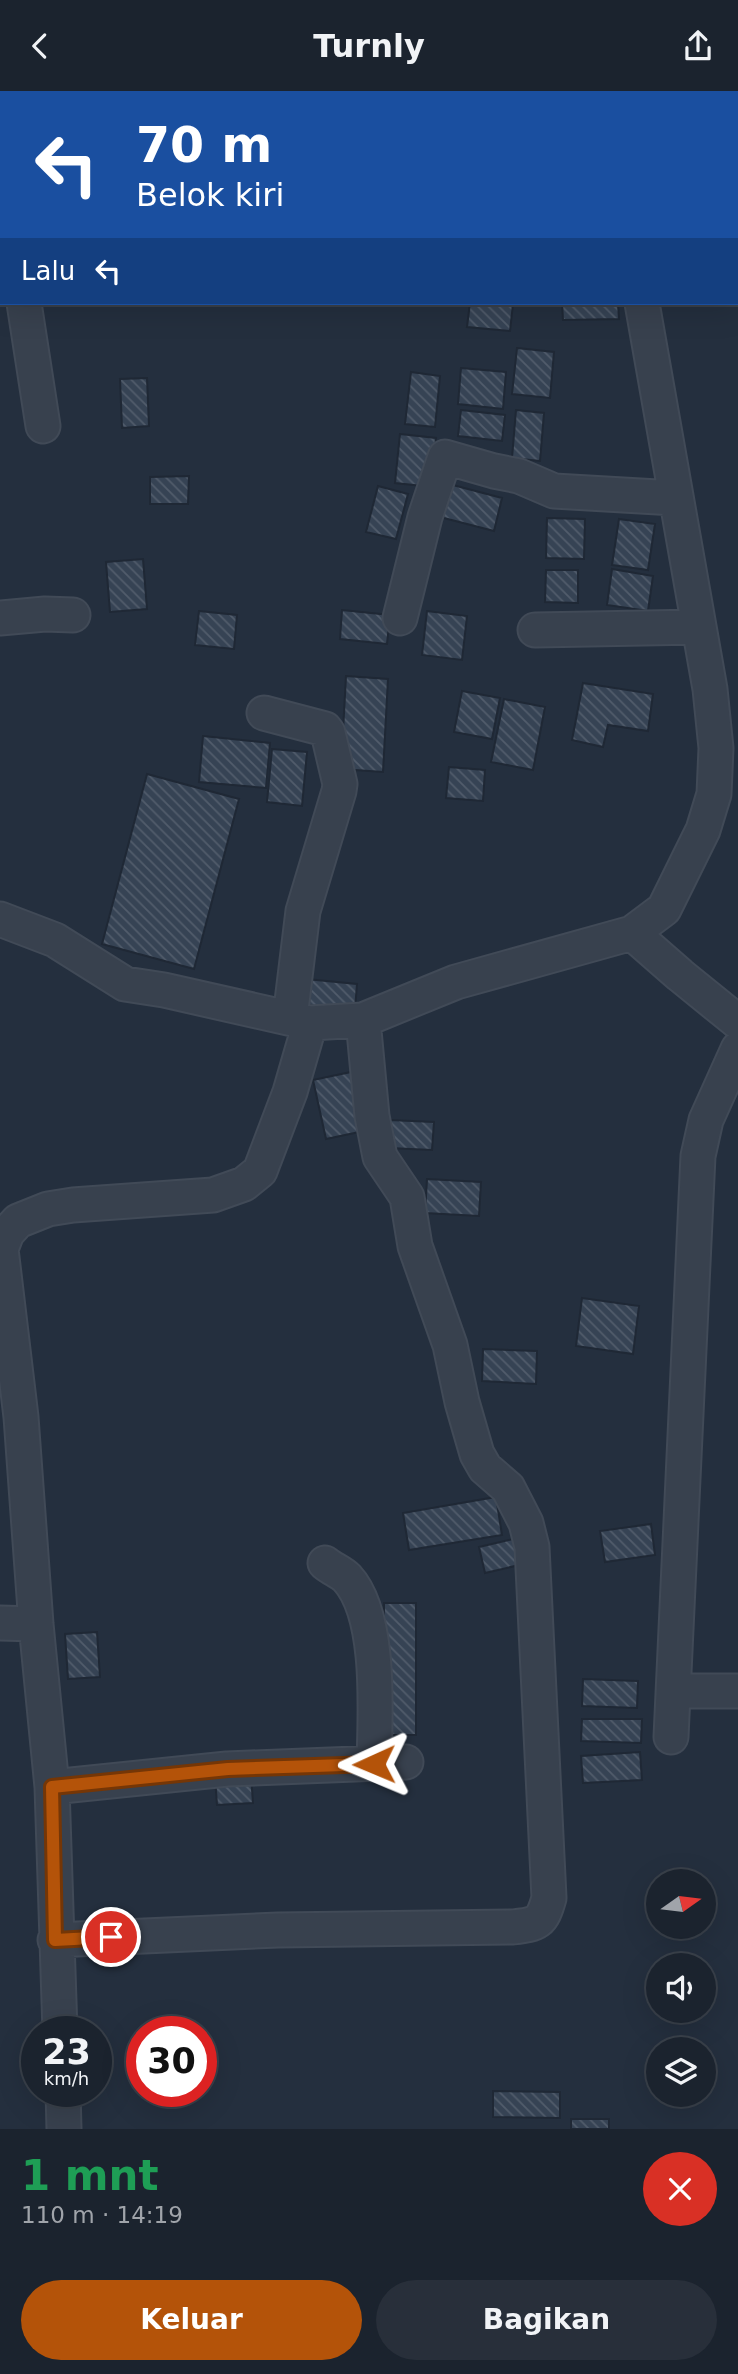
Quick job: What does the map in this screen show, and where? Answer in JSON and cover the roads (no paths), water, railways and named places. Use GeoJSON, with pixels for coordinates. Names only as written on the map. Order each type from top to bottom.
{"type":"FeatureCollection","features":[{"type":"Feature","properties":{"kind":"street"},"geometry":{"type":"LineString","coordinates":[[24,305],[43,426]]}},
{"type":"Feature","properties":{"kind":"street"},"geometry":{"type":"LineString","coordinates":[[0,919],[55,940],[125,984],[300,1020],[363,1020],[456,982],[632,933],[664,909],[703,830],[714,794],[716,748],[710,689],[642,305]]}},
{"type":"Feature","properties":{"kind":"street"},"geometry":{"type":"LineString","coordinates":[[400,618],[425,517],[445,457],[519,475],[554,491],[675,498]]}},
{"type":"Feature","properties":{"kind":"street"},"geometry":{"type":"LineString","coordinates":[[0,618],[45,614],[73,615]]}},
{"type":"Feature","properties":{"kind":"street"},"geometry":{"type":"LineString","coordinates":[[535,630],[699,627]]}},
{"type":"Feature","properties":{"kind":"street"},"geometry":{"type":"LineString","coordinates":[[59,2016],[52,1787],[36,1624],[10,1416],[1,1249],[7,1233],[18,1221],[48,1209],[214,1195],[244,1184],[260,1171],[290,1091],[300,1020],[303,911],[340,784],[325,729],[264,713]]}},
{"type":"Feature","properties":{"kind":"street"},"geometry":{"type":"LineString","coordinates":[[632,933],[738,1023]]}},
{"type":"Feature","properties":{"kind":"street"},"geometry":{"type":"LineString","coordinates":[[55,1940],[278,1930],[513,1927],[535,1924],[544,1915],[549,1898],[532,1547],[526,1523],[508,1488],[485,1468],[477,1454],[465,1415],[450,1345],[415,1245],[407,1197],[380,1157],[370,1105],[363,1020]]}},
{"type":"Feature","properties":{"kind":"street"},"geometry":{"type":"LineString","coordinates":[[671,1737],[698,1156],[706,1120],[738,1049]]}},
{"type":"Feature","properties":{"kind":"street"},"geometry":{"type":"LineString","coordinates":[[52,1787],[228,1769],[390,1763],[368,1623],[348,1579],[325,1563]]}},
{"type":"Feature","properties":{"kind":"street"},"geometry":{"type":"LineString","coordinates":[[0,1623],[36,1624]]}},
{"type":"Feature","properties":{"kind":"street"},"geometry":{"type":"LineString","coordinates":[[675,1691],[738,1691]]}},
{"type":"Feature","properties":{"kind":"street"},"geometry":{"type":"LineString","coordinates":[[63,2107],[64,2129]]}}]}
